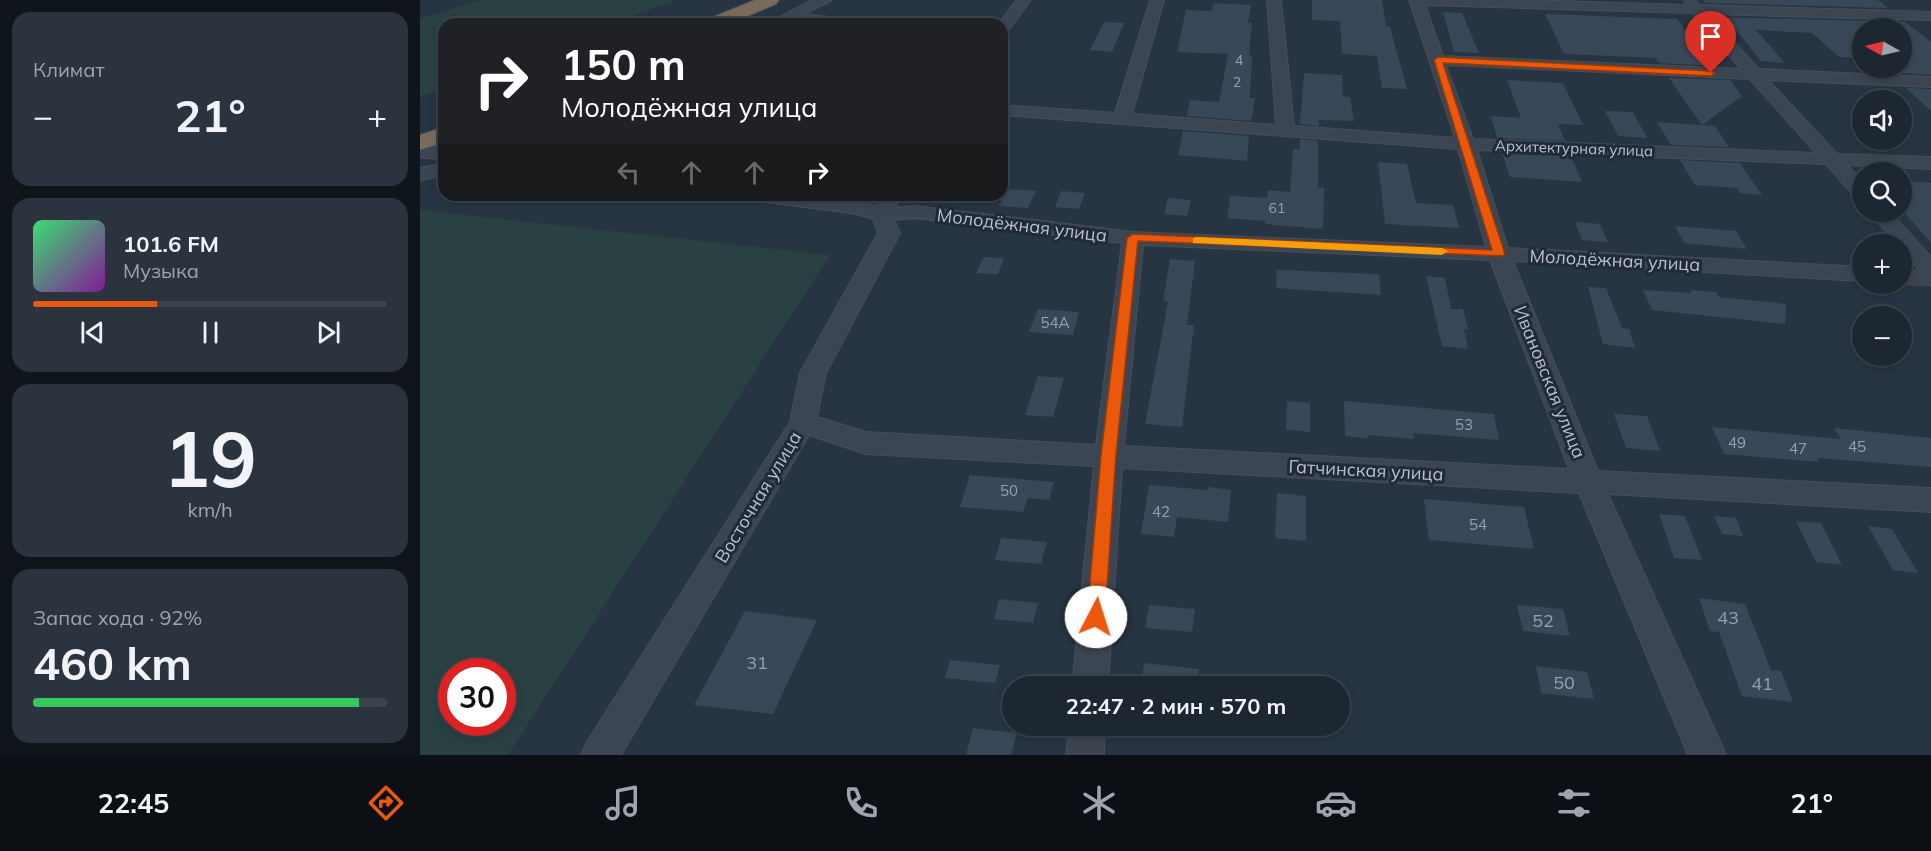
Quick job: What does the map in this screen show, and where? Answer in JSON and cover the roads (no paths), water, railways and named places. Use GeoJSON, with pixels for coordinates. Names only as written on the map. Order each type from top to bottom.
{"type":"FeatureCollection","features":[{"type":"Feature","properties":{"kind":"highway"},"geometry":{"type":"LineString","coordinates":[[727,18],[770,0]]}},
{"type":"Feature","properties":{"kind":"highway"},"geometry":{"type":"LineString","coordinates":[[420,144],[438,136]]}},
{"type":"Feature","properties":{"kind":"street"},"geometry":{"type":"LineString","coordinates":[[788,17],[825,0]]}},
{"type":"Feature","properties":{"kind":"street"},"geometry":{"type":"LineString","coordinates":[[1008,21],[1024,0]]}},
{"type":"Feature","properties":{"kind":"street"},"geometry":{"type":"LineString","coordinates":[[1122,120],[1157,0]]}},
{"type":"Feature","properties":{"kind":"street"},"geometry":{"type":"LineString","coordinates":[[1274,0],[1274,20],[1286,132]]}},
{"type":"Feature","properties":{"kind":"street"},"geometry":{"type":"LineString","coordinates":[[1417,0],[1693,5],[1931,16]]}},
{"type":"Feature","properties":{"kind":"street","name":"Ивановская улица"},"geometry":{"type":"LineString","coordinates":[[1417,0],[1466,144],[1499,254],[1589,483],[1707,755]]}},
{"type":"Feature","properties":{"kind":"street"},"geometry":{"type":"LineString","coordinates":[[1693,5],[1852,182]]}},
{"type":"Feature","properties":{"kind":"street"},"geometry":{"type":"LineString","coordinates":[[788,17],[798,18]]}},
{"type":"Feature","properties":{"kind":"street"},"geometry":{"type":"LineString","coordinates":[[1438,60],[1756,76],[1931,82]]}},
{"type":"Feature","properties":{"kind":"street","name":"Архитектурная улица"},"geometry":{"type":"LineString","coordinates":[[1008,110],[1466,144],[1931,164]]}},
{"type":"Feature","properties":{"kind":"street"},"geometry":{"type":"LineString","coordinates":[[420,151],[438,153]]}},
{"type":"Feature","properties":{"kind":"street"},"geometry":{"type":"LineString","coordinates":[[420,174],[438,170]]}},
{"type":"Feature","properties":{"kind":"street","name":"Молодёжная улица"},"geometry":{"type":"LineString","coordinates":[[805,201],[860,208],[887,205],[914,212],[1133,238],[1499,254],[1852,273]]}},
{"type":"Feature","properties":{"kind":"street","name":"Восточная улица"},"geometry":{"type":"LineString","coordinates":[[600,755],[803,423],[813,373],[889,233],[887,205]]}},
{"type":"Feature","properties":{"kind":"street"},"geometry":{"type":"LineString","coordinates":[[1888,222],[1931,270]]}},
{"type":"Feature","properties":{"kind":"street"},"geometry":{"type":"LineString","coordinates":[[1091,676],[1109,455],[1133,238]]}},
{"type":"Feature","properties":{"kind":"street"},"geometry":{"type":"LineString","coordinates":[[1912,277],[1931,278]]}},
{"type":"Feature","properties":{"kind":"street","name":"Гатчинская улица"},"geometry":{"type":"LineString","coordinates":[[803,423],[866,443],[1931,500]]}},
{"type":"Feature","properties":{"kind":"street"},"geometry":{"type":"LineString","coordinates":[[1085,755],[1086,736]]}}]}
